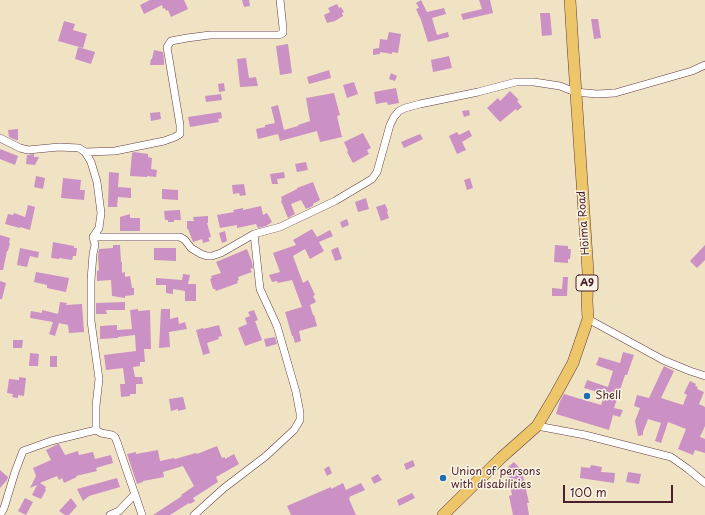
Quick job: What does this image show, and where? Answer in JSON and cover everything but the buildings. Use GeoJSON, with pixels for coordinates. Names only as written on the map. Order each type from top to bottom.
{"type":"FeatureCollection","features":[{"type":"Feature","properties":{"kind":"main road","name":"Hoima Road"},"geometry":{"type":"LineString","coordinates":[[443,515],[502,457],[537,426],[573,362],[588,319],[588,272],[570,0]]}},
{"type":"Feature","properties":{"kind":"street"},"geometry":{"type":"LineString","coordinates":[[85,152],[115,151],[164,140],[180,134],[180,125],[167,47],[171,41],[210,36],[279,35],[283,33],[280,0]]}},
{"type":"Feature","properties":{"kind":"street"},"geometry":{"type":"LineString","coordinates":[[93,237],[180,237],[186,240],[191,248],[201,254],[212,256],[221,253],[254,234],[280,227],[334,201],[372,179],[377,172],[390,125],[399,111],[405,108],[516,82],[534,82],[560,86],[575,92],[597,94],[615,93],[692,71],[705,65]]}},
{"type":"Feature","properties":{"kind":"street"},"geometry":{"type":"LineString","coordinates":[[0,138],[20,148],[28,150],[58,147],[79,148],[85,152],[91,162],[97,182],[101,213],[99,228],[93,237],[95,245],[91,280],[91,321],[99,379],[96,406],[96,430]]}},
{"type":"Feature","properties":{"kind":"street"},"geometry":{"type":"LineString","coordinates":[[194,515],[224,488],[266,456],[294,430],[300,420],[296,392],[278,326],[260,289],[254,234]]}},
{"type":"Feature","properties":{"kind":"street"},"geometry":{"type":"LineString","coordinates":[[588,319],[663,360],[690,372],[705,376]]}},
{"type":"Feature","properties":{"kind":"street"},"geometry":{"type":"LineString","coordinates":[[537,426],[585,435],[671,457],[705,484]]}},
{"type":"Feature","properties":{"kind":"street"},"geometry":{"type":"LineString","coordinates":[[0,515],[4,508],[14,472],[23,451],[51,441],[96,430],[101,433],[112,435],[117,442],[142,515]]}},
{"type":"Feature","properties":{"kind":"street"},"geometry":{"type":"LineString","coordinates":[[110,515],[119,511],[135,494]]}},
{"type":"Feature","properties":{"kind":"place","name":"Shell"},"geometry":{"type":"Point","coordinates":[587,396]}},
{"type":"Feature","properties":{"kind":"place","name":"Union of persons with disabilities"},"geometry":{"type":"Point","coordinates":[443,478]}}]}
